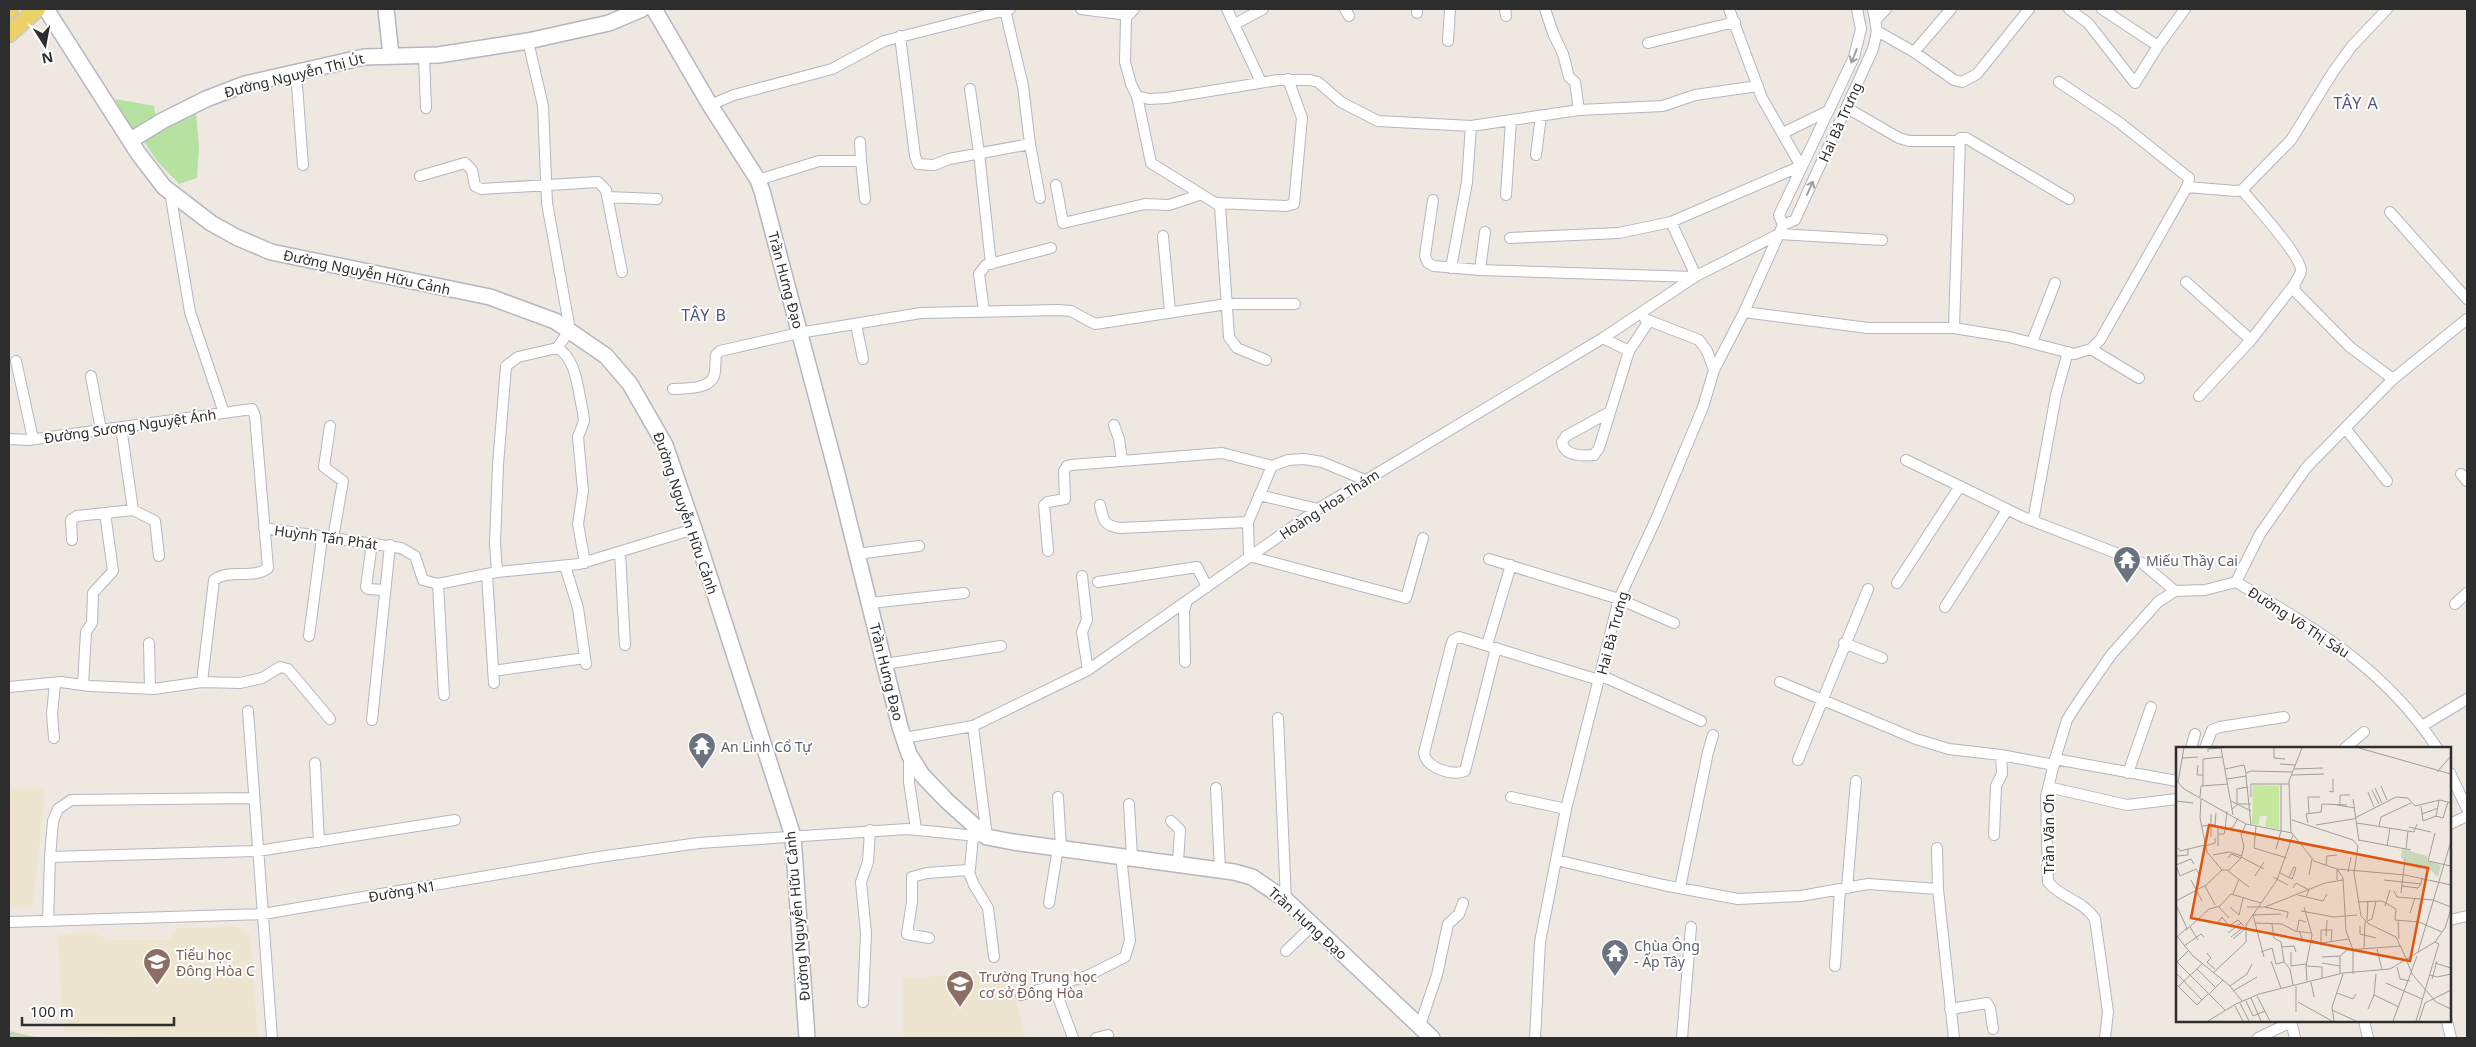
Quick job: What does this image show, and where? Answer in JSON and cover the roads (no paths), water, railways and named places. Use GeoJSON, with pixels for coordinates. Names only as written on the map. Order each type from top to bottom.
{"type":"FeatureCollection","features":[{"type":"Feature","properties":{"kind":"main road"},"geometry":{"type":"LineString","coordinates":[[9,34],[37,9]]}},
{"type":"Feature","properties":{"kind":"street","name":"Đường Nguyễn Hữu Cảnh"},"geometry":{"type":"LineString","coordinates":[[46,9],[138,153],[170,192],[211,223],[236,237],[271,252],[490,297],[555,321],[606,356],[630,384],[665,445],[793,836],[807,1038]]}},
{"type":"Feature","properties":{"kind":"street"},"geometry":{"type":"LineString","coordinates":[[386,9],[391,55]]}},
{"type":"Feature","properties":{"kind":"street","name":"Đường Nguyễn Thị Út"},"geometry":{"type":"LineString","coordinates":[[131,140],[162,121],[219,93],[296,72],[364,57],[391,55],[424,56],[466,52],[528,41],[609,23],[642,9]]}},
{"type":"Feature","properties":{"kind":"street","name":"Trần Hưng Đạo"},"geometry":{"type":"LineString","coordinates":[[654,9],[710,106],[758,180],[904,738],[909,754],[922,775],[980,836],[1178,863],[1252,877],[1286,900],[1419,1028],[1432,1038]]}},
{"type":"Feature","properties":{"kind":"street"},"geometry":{"type":"LineString","coordinates":[[710,106],[734,95],[832,69],[871,47],[900,36],[1007,9],[1023,86],[1030,144],[1040,198]]}},
{"type":"Feature","properties":{"kind":"street"},"geometry":{"type":"LineString","coordinates":[[1080,9],[1131,12],[1124,33],[1125,62],[1131,84],[1137,96],[1151,163],[1199,195],[1217,203],[1286,206],[1294,204],[1302,118],[1288,79]]}},
{"type":"Feature","properties":{"kind":"street"},"geometry":{"type":"LineString","coordinates":[[1227,9],[1261,82]]}},
{"type":"Feature","properties":{"kind":"street"},"geometry":{"type":"LineString","coordinates":[[1235,24],[1263,9]]}},
{"type":"Feature","properties":{"kind":"street"},"geometry":{"type":"LineString","coordinates":[[1448,41],[1450,9]]}},
{"type":"Feature","properties":{"kind":"street"},"geometry":{"type":"LineString","coordinates":[[1545,9],[1563,54],[1569,76],[1575,82],[1579,110]]}},
{"type":"Feature","properties":{"kind":"street"},"geometry":{"type":"LineString","coordinates":[[1510,238],[1619,233],[1671,222],[1801,166],[1762,98],[1729,9]]}},
{"type":"Feature","properties":{"kind":"street","name":"Hai Bà Trưng"},"geometry":{"type":"LineString","coordinates":[[1535,1038],[1540,942],[1566,808],[1619,599],[1657,517],[1703,407],[1714,370],[1767,263],[1781,229],[1779,215],[1860,40],[1861,29],[1856,9]]}},
{"type":"Feature","properties":{"kind":"street","name":"Hai Bà Trưng"},"geometry":{"type":"LineString","coordinates":[[1781,229],[1795,220],[1873,49],[1877,31],[1873,9]]}},
{"type":"Feature","properties":{"kind":"street"},"geometry":{"type":"LineString","coordinates":[[1876,20],[1886,9]]}},
{"type":"Feature","properties":{"kind":"street"},"geometry":{"type":"LineString","coordinates":[[1914,52],[1951,9]]}},
{"type":"Feature","properties":{"kind":"street"},"geometry":{"type":"LineString","coordinates":[[1877,31],[1914,52],[1954,80],[1962,82],[1969,80],[1977,74],[2030,9]]}},
{"type":"Feature","properties":{"kind":"street"},"geometry":{"type":"LineString","coordinates":[[2069,9],[2088,24],[2135,83],[2158,46],[2185,9]]}},
{"type":"Feature","properties":{"kind":"street"},"geometry":{"type":"LineString","coordinates":[[2102,9],[2158,46]]}},
{"type":"Feature","properties":{"kind":"street"},"geometry":{"type":"LineString","coordinates":[[2187,187],[2236,192],[2242,190],[2291,140],[2333,72],[2352,46],[2387,9]]}},
{"type":"Feature","properties":{"kind":"street"},"geometry":{"type":"LineString","coordinates":[[1648,43],[1735,22]]}},
{"type":"Feature","properties":{"kind":"street"},"geometry":{"type":"LineString","coordinates":[[900,36],[915,156],[918,164],[934,165],[949,159],[1030,144]]}},
{"type":"Feature","properties":{"kind":"street"},"geometry":{"type":"LineString","coordinates":[[528,41],[544,106],[545,184],[570,330],[557,348]]}},
{"type":"Feature","properties":{"kind":"street"},"geometry":{"type":"LineString","coordinates":[[424,56],[426,108]]}},
{"type":"Feature","properties":{"kind":"street"},"geometry":{"type":"LineString","coordinates":[[296,72],[303,165]]}},
{"type":"Feature","properties":{"kind":"street"},"geometry":{"type":"LineString","coordinates":[[1137,96],[1149,99],[1167,98],[1288,79],[1318,82],[1341,102],[1378,121],[1471,126],[1579,110],[1663,106],[1695,95],[1758,86]]}},
{"type":"Feature","properties":{"kind":"street"},"geometry":{"type":"LineString","coordinates":[[1744,312],[1868,328],[1954,328],[2032,342],[2074,354],[2091,349],[2100,340],[2187,187],[2189,178],[2120,123],[2059,82]]}},
{"type":"Feature","properties":{"kind":"street"},"geometry":{"type":"LineString","coordinates":[[970,89],[991,264]]}},
{"type":"Feature","properties":{"kind":"street"},"geometry":{"type":"LineString","coordinates":[[1847,108],[1909,142],[1958,141],[1962,137],[1966,138],[2069,199]]}},
{"type":"Feature","properties":{"kind":"street"},"geometry":{"type":"LineString","coordinates":[[1783,134],[1828,111]]}},
{"type":"Feature","properties":{"kind":"street"},"geometry":{"type":"LineString","coordinates":[[1536,155],[1541,116]]}},
{"type":"Feature","properties":{"kind":"street"},"geometry":{"type":"LineString","coordinates":[[1506,194],[1512,120]]}},
{"type":"Feature","properties":{"kind":"street"},"geometry":{"type":"LineString","coordinates":[[1451,268],[1467,182],[1471,126]]}},
{"type":"Feature","properties":{"kind":"street"},"geometry":{"type":"LineString","coordinates":[[1954,328],[1960,177],[1958,141]]}},
{"type":"Feature","properties":{"kind":"street"},"geometry":{"type":"LineString","coordinates":[[860,142],[865,199]]}},
{"type":"Feature","properties":{"kind":"street"},"geometry":{"type":"LineString","coordinates":[[758,180],[819,161],[861,162]]}},
{"type":"Feature","properties":{"kind":"street"},"geometry":{"type":"LineString","coordinates":[[420,176],[465,163],[472,170],[475,186],[481,189],[545,184],[598,182],[603,184],[622,272]]}},
{"type":"Feature","properties":{"kind":"street"},"geometry":{"type":"LineString","coordinates":[[1056,185],[1063,223],[1144,204],[1169,205],[1199,195]]}},
{"type":"Feature","properties":{"kind":"street"},"geometry":{"type":"LineString","coordinates":[[2199,396],[2251,340],[2294,285],[2301,271],[2286,242],[2242,190]]}},
{"type":"Feature","properties":{"kind":"street"},"geometry":{"type":"LineString","coordinates":[[170,192],[190,312],[224,413]]}},
{"type":"Feature","properties":{"kind":"street"},"geometry":{"type":"LineString","coordinates":[[607,197],[657,199]]}},
{"type":"Feature","properties":{"kind":"street"},"geometry":{"type":"LineString","coordinates":[[1433,200],[1425,256],[1428,263],[1434,266],[1451,268],[1695,276],[1671,222]]}},
{"type":"Feature","properties":{"kind":"street"},"geometry":{"type":"LineString","coordinates":[[1217,203],[1221,212],[1227,304],[1232,344],[1266,360]]}},
{"type":"Feature","properties":{"kind":"street"},"geometry":{"type":"LineString","coordinates":[[2390,212],[2467,299]]}},
{"type":"Feature","properties":{"kind":"street"},"geometry":{"type":"LineString","coordinates":[[1781,229],[1882,240]]}},
{"type":"Feature","properties":{"kind":"street","name":"Hoàng Hoa Thám"},"geometry":{"type":"LineString","coordinates":[[904,738],[972,726],[1088,670],[1318,509],[1602,338],[1695,276],[1749,250],[1781,229]]}},
{"type":"Feature","properties":{"kind":"street"},"geometry":{"type":"LineString","coordinates":[[1480,270],[1486,232]]}},
{"type":"Feature","properties":{"kind":"street"},"geometry":{"type":"LineString","coordinates":[[1163,236],[1170,312]]}},
{"type":"Feature","properties":{"kind":"street"},"geometry":{"type":"LineString","coordinates":[[984,311],[979,274],[986,265],[1051,248]]}},
{"type":"Feature","properties":{"kind":"street"},"geometry":{"type":"LineString","coordinates":[[1749,250],[1763,258],[1767,263]]}},
{"type":"Feature","properties":{"kind":"street"},"geometry":{"type":"LineString","coordinates":[[2186,282],[2251,340]]}},
{"type":"Feature","properties":{"kind":"street"},"geometry":{"type":"LineString","coordinates":[[2032,342],[2054,283]]}},
{"type":"Feature","properties":{"kind":"street"},"geometry":{"type":"LineString","coordinates":[[2294,285],[2296,292],[2350,347],[2393,379]]}},
{"type":"Feature","properties":{"kind":"street"},"geometry":{"type":"LineString","coordinates":[[673,390],[704,385],[710,382],[714,376],[716,355],[720,351],[799,332],[922,313],[1071,310],[1095,324],[1227,304],[1295,304]]}},
{"type":"Feature","properties":{"kind":"street"},"geometry":{"type":"LineString","coordinates":[[1637,315],[1699,340],[1708,351],[1714,370]]}},
{"type":"Feature","properties":{"kind":"street","name":"Đường Võ Thị Sáu"},"geometry":{"type":"LineString","coordinates":[[2436,747],[2422,726],[2390,688],[2336,644],[2236,582],[2260,534],[2306,468],[2393,379],[2467,319]]}},
{"type":"Feature","properties":{"kind":"street"},"geometry":{"type":"LineString","coordinates":[[1608,413],[1566,436],[1562,446],[1580,456],[1594,455],[1599,448],[1608,413],[1629,351],[1649,321]]}},
{"type":"Feature","properties":{"kind":"street"},"geometry":{"type":"LineString","coordinates":[[856,324],[863,359]]}},
{"type":"Feature","properties":{"kind":"street"},"geometry":{"type":"LineString","coordinates":[[1602,338],[1629,351]]}},
{"type":"Feature","properties":{"kind":"street"},"geometry":{"type":"LineString","coordinates":[[494,683],[492,574],[506,366],[518,357],[557,348],[565,352],[570,360],[583,412],[584,421],[578,437],[583,491],[578,524],[585,563]]}},
{"type":"Feature","properties":{"kind":"street"},"geometry":{"type":"LineString","coordinates":[[2091,349],[2139,378]]}},
{"type":"Feature","properties":{"kind":"street"},"geometry":{"type":"LineString","coordinates":[[2033,521],[2056,395],[2068,352]]}},
{"type":"Feature","properties":{"kind":"street"},"geometry":{"type":"LineString","coordinates":[[16,360],[33,439]]}},
{"type":"Feature","properties":{"kind":"street"},"geometry":{"type":"LineString","coordinates":[[91,376],[101,430]]}},
{"type":"Feature","properties":{"kind":"street","name":"Đường Sương Nguyệt Ánh"},"geometry":{"type":"LineString","coordinates":[[9,439],[33,439],[252,409],[255,416],[264,528]]}},
{"type":"Feature","properties":{"kind":"street"},"geometry":{"type":"LineString","coordinates":[[1114,425],[1119,439],[1122,461]]}},
{"type":"Feature","properties":{"kind":"street"},"geometry":{"type":"LineString","coordinates":[[309,636],[328,538],[343,480],[324,467],[330,426]]}},
{"type":"Feature","properties":{"kind":"street"},"geometry":{"type":"LineString","coordinates":[[121,427],[133,510]]}},
{"type":"Feature","properties":{"kind":"street"},"geometry":{"type":"LineString","coordinates":[[2345,428],[2387,481]]}},
{"type":"Feature","properties":{"kind":"street"},"geometry":{"type":"LineString","coordinates":[[1048,551],[1044,505],[1048,502],[1065,500],[1064,468],[1071,465],[1222,453],[1272,466],[1288,460],[1304,459],[1322,462],[1365,480]]}},
{"type":"Feature","properties":{"kind":"street"},"geometry":{"type":"LineString","coordinates":[[1906,460],[2007,510],[2142,563],[2175,590],[2204,590],[2236,582]]}},
{"type":"Feature","properties":{"kind":"street"},"geometry":{"type":"LineString","coordinates":[[1272,466],[1248,522],[1249,556],[1406,598],[1423,538]]}},
{"type":"Feature","properties":{"kind":"street"},"geometry":{"type":"LineString","coordinates":[[1897,584],[1960,486]]}},
{"type":"Feature","properties":{"kind":"street"},"geometry":{"type":"LineString","coordinates":[[1259,495],[1318,509]]}},
{"type":"Feature","properties":{"kind":"street"},"geometry":{"type":"LineString","coordinates":[[1100,505],[1106,525],[1120,528],[1248,522]]}},
{"type":"Feature","properties":{"kind":"street"},"geometry":{"type":"LineString","coordinates":[[72,540],[71,520],[77,516],[133,510],[155,521],[159,556]]}},
{"type":"Feature","properties":{"kind":"street"},"geometry":{"type":"LineString","coordinates":[[1945,607],[2007,510]]}},
{"type":"Feature","properties":{"kind":"street"},"geometry":{"type":"LineString","coordinates":[[83,685],[86,632],[92,623],[93,593],[112,571],[105,512]]}},
{"type":"Feature","properties":{"kind":"street","name":"Huỳnh Tấn Phát"},"geometry":{"type":"LineString","coordinates":[[202,682],[214,580],[220,575],[262,573],[268,568],[264,528],[390,545],[411,552],[415,556],[423,580],[438,584]]}},
{"type":"Feature","properties":{"kind":"street"},"geometry":{"type":"LineString","coordinates":[[444,694],[438,584],[492,574],[585,563],[694,529]]}},
{"type":"Feature","properties":{"kind":"street"},"geometry":{"type":"LineString","coordinates":[[372,543],[366,587],[368,589],[385,590]]}},
{"type":"Feature","properties":{"kind":"street"},"geometry":{"type":"LineString","coordinates":[[372,720],[390,545]]}},
{"type":"Feature","properties":{"kind":"street"},"geometry":{"type":"LineString","coordinates":[[857,554],[919,546]]}},
{"type":"Feature","properties":{"kind":"street"},"geometry":{"type":"LineString","coordinates":[[620,552],[625,645]]}},
{"type":"Feature","properties":{"kind":"street"},"geometry":{"type":"LineString","coordinates":[[1489,559],[1619,599],[1674,623]]}},
{"type":"Feature","properties":{"kind":"street"},"geometry":{"type":"LineString","coordinates":[[1511,565],[1492,647],[1467,767],[1462,772],[1450,772],[1427,762],[1424,752],[1451,646],[1453,640],[1459,636],[1492,647],[1600,677],[1701,721]]}},
{"type":"Feature","properties":{"kind":"street"},"geometry":{"type":"LineString","coordinates":[[493,671],[586,661],[578,608],[565,566]]}},
{"type":"Feature","properties":{"kind":"street"},"geometry":{"type":"LineString","coordinates":[[1098,582],[1197,567],[1207,587]]}},
{"type":"Feature","properties":{"kind":"street"},"geometry":{"type":"LineString","coordinates":[[1082,576],[1087,620],[1082,632],[1088,670]]}},
{"type":"Feature","properties":{"kind":"street"},"geometry":{"type":"LineString","coordinates":[[1798,760],[1844,643],[1868,589]]}},
{"type":"Feature","properties":{"kind":"street","name":"Trần Văn Ơn"},"geometry":{"type":"LineString","coordinates":[[2105,1038],[2108,1012],[2095,919],[2088,908],[2064,896],[2048,882],[2046,839],[2048,787],[2068,720],[2111,655],[2158,602],[2175,590]]}},
{"type":"Feature","properties":{"kind":"street"},"geometry":{"type":"LineString","coordinates":[[870,603],[964,593]]}},
{"type":"Feature","properties":{"kind":"street"},"geometry":{"type":"LineString","coordinates":[[2455,604],[2467,593]]}},
{"type":"Feature","properties":{"kind":"street"},"geometry":{"type":"LineString","coordinates":[[1185,662],[1184,611],[1187,601]]}},
{"type":"Feature","properties":{"kind":"street"},"geometry":{"type":"LineString","coordinates":[[149,643],[150,689]]}},
{"type":"Feature","properties":{"kind":"street"},"geometry":{"type":"LineString","coordinates":[[1844,643],[1882,658]]}},
{"type":"Feature","properties":{"kind":"street"},"geometry":{"type":"LineString","coordinates":[[885,664],[1001,646]]}},
{"type":"Feature","properties":{"kind":"street"},"geometry":{"type":"LineString","coordinates":[[9,686],[55,683],[150,689],[202,682],[240,683],[262,678],[275,669],[284,667],[288,669],[330,719]]}},
{"type":"Feature","properties":{"kind":"street"},"geometry":{"type":"LineString","coordinates":[[1780,682],[1916,738],[1949,749],[2055,762],[2176,781]]}},
{"type":"Feature","properties":{"kind":"street"},"geometry":{"type":"LineString","coordinates":[[54,738],[52,714],[55,683]]}},
{"type":"Feature","properties":{"kind":"street"},"geometry":{"type":"LineString","coordinates":[[2422,726],[2467,700]]}},
{"type":"Feature","properties":{"kind":"street"},"geometry":{"type":"LineString","coordinates":[[2128,773],[2151,707]]}},
{"type":"Feature","properties":{"kind":"street"},"geometry":{"type":"LineString","coordinates":[[248,711],[272,1038]]}},
{"type":"Feature","properties":{"kind":"street"},"geometry":{"type":"LineString","coordinates":[[2205,747],[2212,730],[2220,726],[2284,717]]}},
{"type":"Feature","properties":{"kind":"street"},"geometry":{"type":"LineString","coordinates":[[1278,718],[1286,900]]}},
{"type":"Feature","properties":{"kind":"street"},"geometry":{"type":"LineString","coordinates":[[968,870],[970,869],[980,836],[972,726]]}},
{"type":"Feature","properties":{"kind":"street"},"geometry":{"type":"LineString","coordinates":[[2346,747],[2364,732]]}},
{"type":"Feature","properties":{"kind":"street"},"geometry":{"type":"LineString","coordinates":[[2191,747],[2195,734]]}},
{"type":"Feature","properties":{"kind":"street"},"geometry":{"type":"LineString","coordinates":[[1680,888],[1713,735]]}},
{"type":"Feature","properties":{"kind":"street"},"geometry":{"type":"LineString","coordinates":[[909,754],[909,782],[916,829]]}},
{"type":"Feature","properties":{"kind":"street"},"geometry":{"type":"LineString","coordinates":[[1994,835],[1996,786],[2002,774],[2001,755]]}},
{"type":"Feature","properties":{"kind":"street"},"geometry":{"type":"LineString","coordinates":[[315,763],[319,842]]}},
{"type":"Feature","properties":{"kind":"street"},"geometry":{"type":"LineString","coordinates":[[2451,775],[2467,809]]}},
{"type":"Feature","properties":{"kind":"street"},"geometry":{"type":"LineString","coordinates":[[1835,966],[1856,782]]}},
{"type":"Feature","properties":{"kind":"street"},"geometry":{"type":"LineString","coordinates":[[2048,787],[2127,804],[2176,798]]}},
{"type":"Feature","properties":{"kind":"street"},"geometry":{"type":"LineString","coordinates":[[1216,788],[1220,870]]}},
{"type":"Feature","properties":{"kind":"street"},"geometry":{"type":"LineString","coordinates":[[1049,903],[1060,848],[1058,797]]}},
{"type":"Feature","properties":{"kind":"street"},"geometry":{"type":"LineString","coordinates":[[1511,797],[1566,808]]}},
{"type":"Feature","properties":{"kind":"street"},"geometry":{"type":"LineString","coordinates":[[48,921],[53,822],[58,809],[71,800],[254,798]]}},
{"type":"Feature","properties":{"kind":"street"},"geometry":{"type":"LineString","coordinates":[[1021,995],[1096,972],[1125,957],[1129,949],[1130,940],[1127,856],[1130,804]]}},
{"type":"Feature","properties":{"kind":"street"},"geometry":{"type":"LineString","coordinates":[[2451,824],[2467,816]]}},
{"type":"Feature","properties":{"kind":"street"},"geometry":{"type":"LineString","coordinates":[[50,857],[258,851],[455,820]]}},
{"type":"Feature","properties":{"kind":"street"},"geometry":{"type":"LineString","coordinates":[[1171,821],[1180,830],[1178,863]]}},
{"type":"Feature","properties":{"kind":"street","name":"Đường N1"},"geometry":{"type":"LineString","coordinates":[[9,922],[263,914],[652,848],[870,830],[916,829],[980,836]]}},
{"type":"Feature","properties":{"kind":"street"},"geometry":{"type":"LineString","coordinates":[[864,1002],[866,933],[861,882],[868,862],[870,830]]}},
{"type":"Feature","properties":{"kind":"street"},"geometry":{"type":"LineString","coordinates":[[1937,848],[1938,889],[1954,1038]]}},
{"type":"Feature","properties":{"kind":"street"},"geometry":{"type":"LineString","coordinates":[[1556,860],[1680,888],[1746,899],[1801,896],[1868,884],[1938,889]]}},
{"type":"Feature","properties":{"kind":"street"},"geometry":{"type":"LineString","coordinates":[[930,938],[907,934],[912,902],[912,877],[927,873],[968,870]]}},
{"type":"Feature","properties":{"kind":"street"},"geometry":{"type":"LineString","coordinates":[[968,870],[974,885],[988,908],[994,957]]}},
{"type":"Feature","properties":{"kind":"street"},"geometry":{"type":"LineString","coordinates":[[1419,1028],[1437,975],[1448,924],[1459,914],[1463,903]]}},
{"type":"Feature","properties":{"kind":"street"},"geometry":{"type":"LineString","coordinates":[[2451,920],[2467,916]]}},
{"type":"Feature","properties":{"kind":"street"},"geometry":{"type":"LineString","coordinates":[[1286,951],[1313,926]]}},
{"type":"Feature","properties":{"kind":"street"},"geometry":{"type":"LineString","coordinates":[[1682,1038],[1691,927]]}},
{"type":"Feature","properties":{"kind":"street"},"geometry":{"type":"LineString","coordinates":[[1054,986],[1072,1038]]}},
{"type":"Feature","properties":{"kind":"street"},"geometry":{"type":"LineString","coordinates":[[1950,1009],[1987,1003],[1990,1008],[1993,1029]]}},
{"type":"Feature","properties":{"kind":"street"},"geometry":{"type":"LineString","coordinates":[[2258,1038],[2291,1022],[2295,1038]]}},
{"type":"Feature","properties":{"kind":"street"},"geometry":{"type":"LineString","coordinates":[[2364,1022],[2368,1038]]}},
{"type":"Feature","properties":{"kind":"street"},"geometry":{"type":"LineString","coordinates":[[2447,1022],[2452,1038]]}},
{"type":"Feature","properties":{"kind":"street"},"geometry":{"type":"LineString","coordinates":[[1096,1038],[1108,1035]]}},
{"type":"Feature","properties":{"kind":"place","name":"Miếu Thầy Cai"},"geometry":{"type":"Point","coordinates":[2127,584]}},
{"type":"Feature","properties":{"kind":"place","name":"An Linh Cổ Tự"},"geometry":{"type":"Point","coordinates":[702,770]}},
{"type":"Feature","properties":{"kind":"place","name":"Chùa Ông - Ấp Tây"},"geometry":{"type":"Point","coordinates":[1615,977]}},
{"type":"Feature","properties":{"kind":"place","name":"Tiểu học Đông Hòa C"},"geometry":{"type":"Point","coordinates":[157,986]}},
{"type":"Feature","properties":{"kind":"place","name":"Trường Trung học cơ sở Đông Hòa"},"geometry":{"type":"Point","coordinates":[960,1008]}},
{"type":"Feature","properties":{"kind":"district","name":"TÂY A"},"geometry":{"type":"Point","coordinates":[2356,103]}},
{"type":"Feature","properties":{"kind":"district","name":"TÂY B"},"geometry":{"type":"Point","coordinates":[704,315]}}]}
